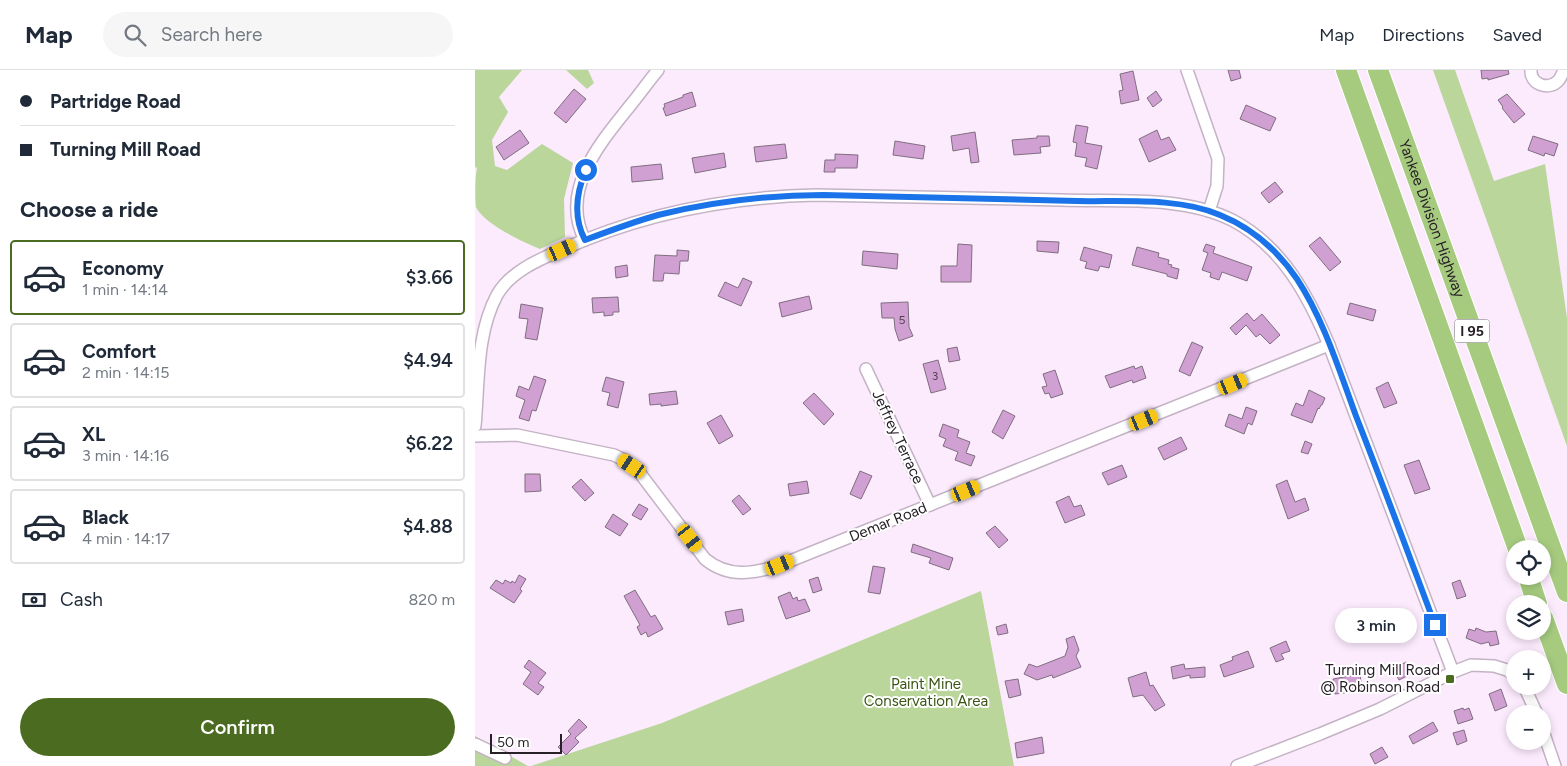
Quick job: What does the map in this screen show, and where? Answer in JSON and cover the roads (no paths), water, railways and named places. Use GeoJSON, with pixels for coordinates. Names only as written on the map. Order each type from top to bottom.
{"type":"FeatureCollection","features":[{"type":"Feature","properties":{"kind":"highway","name":"Yankee Division Highway"},"geometry":{"type":"LineString","coordinates":[[1346,70],[1515,540]]}},
{"type":"Feature","properties":{"kind":"highway","name":"Yankee Division Highway"},"geometry":{"type":"LineString","coordinates":[[1378,70],[1567,592]]}},
{"type":"Feature","properties":{"kind":"highway"},"geometry":{"type":"LineString","coordinates":[[1551,640],[1567,684]]}},
{"type":"Feature","properties":{"kind":"street"},"geometry":{"type":"LineString","coordinates":[[585,240],[580,231],[577,209],[577,195],[581,181],[607,134],[657,70]]}},
{"type":"Feature","properties":{"kind":"street"},"geometry":{"type":"LineString","coordinates":[[1187,70],[1218,158],[1217,186],[1209,211]]}},
{"type":"Feature","properties":{"kind":"street"},"geometry":{"type":"LineString","coordinates":[[1531,70],[1531,76],[1535,82],[1548,86],[1556,84],[1561,79],[1564,70]]}},
{"type":"Feature","properties":{"kind":"street"},"geometry":{"type":"LineString","coordinates":[[475,426],[482,341],[489,314],[498,294],[510,278],[544,258],[585,240],[658,216],[742,199],[823,195],[1138,201],[1209,211],[1233,221],[1248,230],[1275,252],[1297,279],[1307,296],[1329,345],[1453,672]]}},
{"type":"Feature","properties":{"kind":"street","name":"Demar Road"},"geometry":{"type":"LineString","coordinates":[[475,436],[517,435],[624,460],[639,472],[705,558],[717,567],[736,573],[755,572],[780,565],[1329,345]]}},
{"type":"Feature","properties":{"kind":"street","name":"Jeffrey Terrace"},"geometry":{"type":"LineString","coordinates":[[866,369],[930,505]]}},
{"type":"Feature","properties":{"kind":"street"},"geometry":{"type":"LineString","coordinates":[[1237,766],[1380,709],[1453,672],[1471,665],[1488,664],[1506,671]]}},
{"type":"Feature","properties":{"kind":"street"},"geometry":{"type":"LineString","coordinates":[[475,744],[505,758]]}},
{"type":"Feature","properties":{"kind":"street"},"geometry":{"type":"LineString","coordinates":[[1550,750],[1555,766]]}},
{"type":"Feature","properties":{"kind":"place","name":"Turning Mill Road @ Robinson Road"},"geometry":{"type":"Point","coordinates":[1450,679]}},
{"type":"Feature","properties":{"kind":"park label","name":"Paint Mine Conservation Area"},"geometry":{"type":"Point","coordinates":[926,692]}}]}
